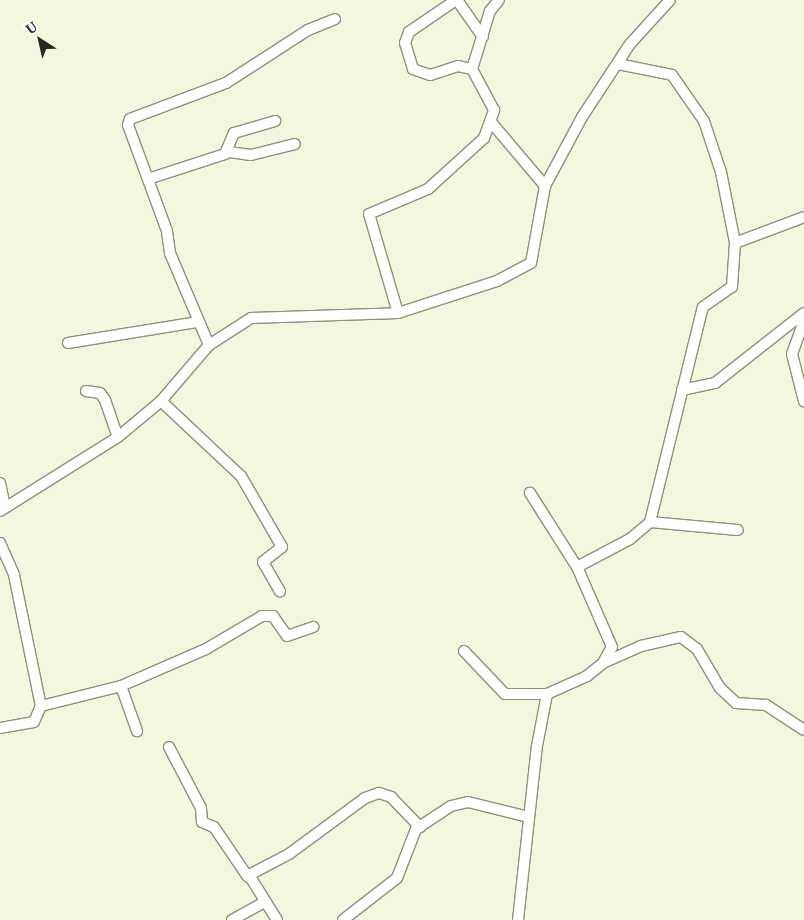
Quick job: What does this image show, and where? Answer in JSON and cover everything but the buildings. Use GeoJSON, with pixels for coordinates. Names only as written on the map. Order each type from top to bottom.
{"type":"FeatureCollection","features":[{"type":"Feature","properties":{"kind":"street"},"geometry":{"type":"LineString","coordinates":[[398,314],[370,214],[428,189],[475,148],[492,122],[494,103],[472,69],[458,66],[430,75],[418,74],[406,43],[413,28],[456,0],[483,37]]}},
{"type":"Feature","properties":{"kind":"street"},"geometry":{"type":"LineString","coordinates":[[472,69],[490,11],[499,0]]}},
{"type":"Feature","properties":{"kind":"street"},"geometry":{"type":"LineString","coordinates":[[0,483],[2,509],[118,437],[160,401],[209,345],[251,318],[398,314],[497,281],[531,263],[546,186],[582,116],[641,29],[670,0]]}},
{"type":"Feature","properties":{"kind":"street"},"geometry":{"type":"LineString","coordinates":[[209,345],[198,322],[128,125],[130,119],[226,83],[308,30],[336,19]]}},
{"type":"Feature","properties":{"kind":"street"},"geometry":{"type":"LineString","coordinates":[[577,567],[630,539],[650,522],[703,307],[732,288],[735,243],[721,172],[704,121],[672,75],[618,64]]}},
{"type":"Feature","properties":{"kind":"street"},"geometry":{"type":"LineString","coordinates":[[229,152],[234,133],[275,121]]}},
{"type":"Feature","properties":{"kind":"street"},"geometry":{"type":"LineString","coordinates":[[492,122],[546,186]]}},
{"type":"Feature","properties":{"kind":"street"},"geometry":{"type":"LineString","coordinates":[[148,179],[229,152],[251,155],[295,144]]}},
{"type":"Feature","properties":{"kind":"street"},"geometry":{"type":"LineString","coordinates":[[735,243],[804,217]]}},
{"type":"Feature","properties":{"kind":"street"},"geometry":{"type":"LineString","coordinates":[[682,390],[715,384],[804,313]]}},
{"type":"Feature","properties":{"kind":"street"},"geometry":{"type":"LineString","coordinates":[[804,321],[792,354],[804,401]]}},
{"type":"Feature","properties":{"kind":"street"},"geometry":{"type":"LineString","coordinates":[[68,343],[198,322]]}},
{"type":"Feature","properties":{"kind":"street"},"geometry":{"type":"LineString","coordinates":[[86,391],[100,393],[105,400],[118,437]]}},
{"type":"Feature","properties":{"kind":"street"},"geometry":{"type":"LineString","coordinates":[[160,401],[241,476],[282,547],[263,562],[280,592]]}},
{"type":"Feature","properties":{"kind":"street"},"geometry":{"type":"LineString","coordinates":[[530,493],[577,567],[610,639],[612,646],[603,663]]}},
{"type":"Feature","properties":{"kind":"street"},"geometry":{"type":"LineString","coordinates":[[650,522],[738,530]]}},
{"type":"Feature","properties":{"kind":"street"},"geometry":{"type":"LineString","coordinates":[[0,543],[14,575],[41,706],[34,722],[0,728]]}},
{"type":"Feature","properties":{"kind":"street"},"geometry":{"type":"LineString","coordinates":[[41,706],[121,686],[206,649],[262,616],[273,616],[287,636],[313,627]]}},
{"type":"Feature","properties":{"kind":"street"},"geometry":{"type":"LineString","coordinates":[[464,651],[505,694],[547,694],[580,680],[603,663],[641,646],[680,637],[697,649],[720,688],[736,703],[766,705],[804,730]]}},
{"type":"Feature","properties":{"kind":"street"},"geometry":{"type":"LineString","coordinates":[[121,686],[137,731]]}},
{"type":"Feature","properties":{"kind":"street"},"geometry":{"type":"LineString","coordinates":[[518,920],[529,817],[547,694]]}},
{"type":"Feature","properties":{"kind":"street"},"geometry":{"type":"LineString","coordinates":[[169,747],[201,808],[202,822],[214,827],[278,920]]}},
{"type":"Feature","properties":{"kind":"street"},"geometry":{"type":"LineString","coordinates":[[248,877],[379,793],[399,803],[420,827]]}},
{"type":"Feature","properties":{"kind":"street"},"geometry":{"type":"LineString","coordinates":[[343,920],[397,878],[408,840],[420,827],[460,802],[529,817]]}},
{"type":"Feature","properties":{"kind":"street"},"geometry":{"type":"LineString","coordinates":[[232,920],[265,902]]}}]}
